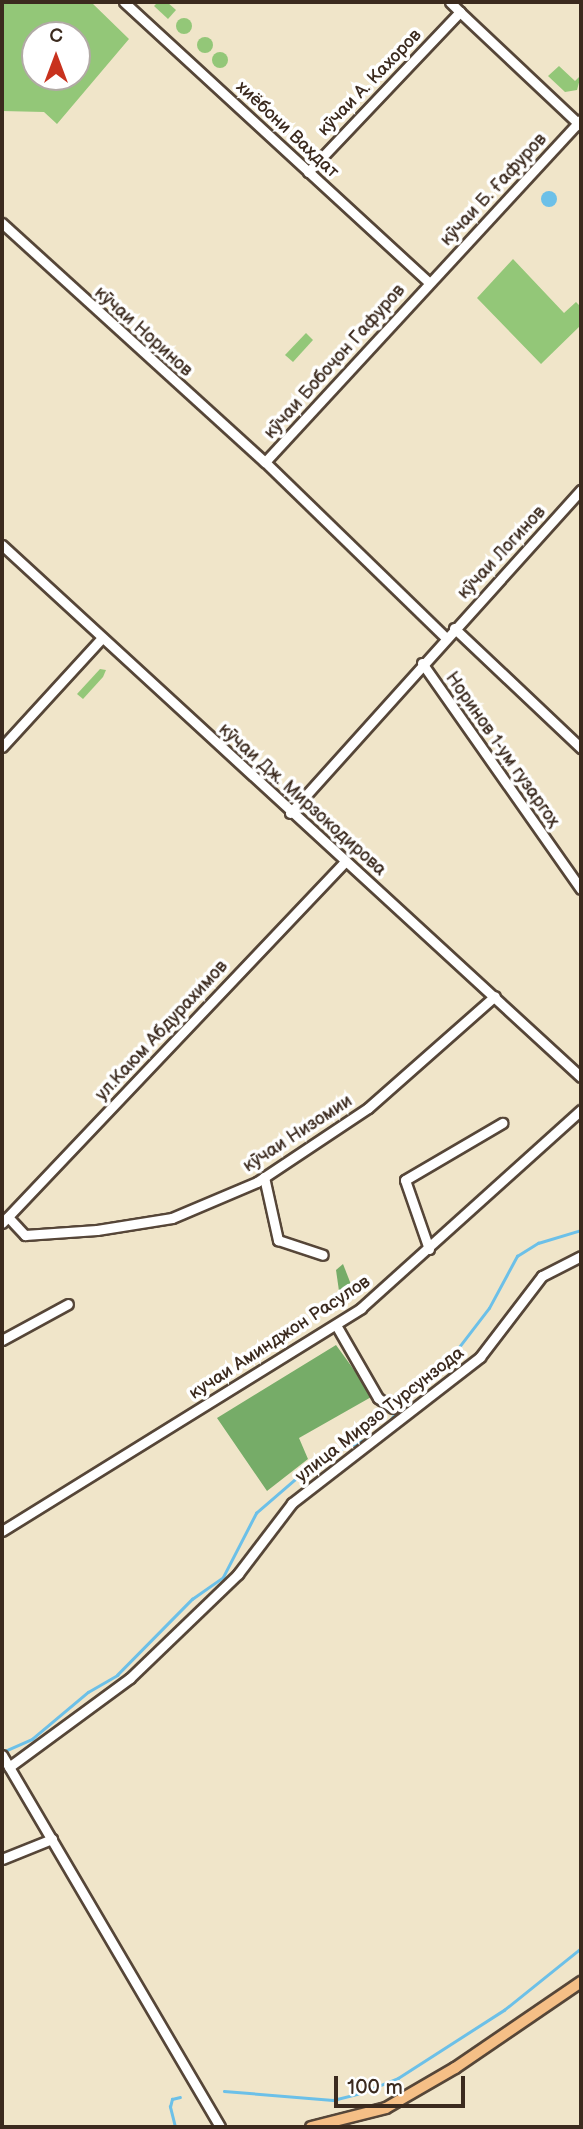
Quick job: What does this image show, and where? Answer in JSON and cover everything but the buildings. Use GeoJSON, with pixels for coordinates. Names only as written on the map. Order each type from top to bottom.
{"type":"FeatureCollection","features":[{"type":"Feature","properties":{"kind":"main road"},"geometry":{"type":"LineString","coordinates":[[311,2127],[386,2108],[455,2068],[581,1982]]}},
{"type":"Feature","properties":{"kind":"street","name":"хиёбони Ваҳдат"},"geometry":{"type":"LineString","coordinates":[[124,2],[429,282]]}},
{"type":"Feature","properties":{"kind":"street"},"geometry":{"type":"LineString","coordinates":[[450,2],[580,123]]}},
{"type":"Feature","properties":{"kind":"street","name":"кӯчаи А. Кахоров"},"geometry":{"type":"LineString","coordinates":[[308,172],[460,12]]}},
{"type":"Feature","properties":{"kind":"street","name":"кӯчаи Б. Ғафуров"},"geometry":{"type":"LineString","coordinates":[[429,282],[580,123]]}},
{"type":"Feature","properties":{"kind":"street","name":"кӯчаи Норинов"},"geometry":{"type":"LineString","coordinates":[[2,223],[265,462],[446,638]]}},
{"type":"Feature","properties":{"kind":"street","name":"кӯчаи Бобоҷон Гафуров"},"geometry":{"type":"LineString","coordinates":[[265,462],[429,282]]}},
{"type":"Feature","properties":{"kind":"street","name":"кӯчаи Логинов"},"geometry":{"type":"LineString","coordinates":[[422,663],[581,490]]}},
{"type":"Feature","properties":{"kind":"street","name":"кӯчаи Дж. Мирзокодирова"},"geometry":{"type":"LineString","coordinates":[[2,545],[290,813],[495,996],[581,1077]]}},
{"type":"Feature","properties":{"kind":"street"},"geometry":{"type":"LineString","coordinates":[[454,628],[581,748]]}},
{"type":"Feature","properties":{"kind":"street"},"geometry":{"type":"LineString","coordinates":[[2,747],[102,638]]}},
{"type":"Feature","properties":{"kind":"street"},"geometry":{"type":"LineString","coordinates":[[290,813],[422,663]]}},
{"type":"Feature","properties":{"kind":"street","name":"Норинов 1-ум гузаргоҳ"},"geometry":{"type":"LineString","coordinates":[[422,663],[581,889]]}},
{"type":"Feature","properties":{"kind":"street","name":"ул.Каюм Абдурахимов"},"geometry":{"type":"LineString","coordinates":[[5,1220],[346,861]]}},
{"type":"Feature","properties":{"kind":"street","name":"кӯчаи Низомии"},"geometry":{"type":"LineString","coordinates":[[5,1220],[26,1235],[172,1218],[264,1177],[368,1108],[495,996]]}},
{"type":"Feature","properties":{"kind":"street","name":"кучаи Аминджон Расулов"},"geometry":{"type":"LineString","coordinates":[[2,1531],[374,1299],[581,1110]]}},
{"type":"Feature","properties":{"kind":"street"},"geometry":{"type":"LineString","coordinates":[[429,1249],[405,1180],[502,1123]]}},
{"type":"Feature","properties":{"kind":"street"},"geometry":{"type":"LineString","coordinates":[[264,1177],[278,1240],[321,1250],[323,1255]]}},
{"type":"Feature","properties":{"kind":"street","name":"улица Мирзо Турсунзода"},"geometry":{"type":"LineString","coordinates":[[9,1767],[130,1678],[238,1574],[309,1488],[480,1357],[542,1276],[581,1256]]}},
{"type":"Feature","properties":{"kind":"street"},"geometry":{"type":"LineString","coordinates":[[2,1340],[68,1304]]}},
{"type":"Feature","properties":{"kind":"street"},"geometry":{"type":"LineString","coordinates":[[336,1325],[378,1398],[393,1408]]}},
{"type":"Feature","properties":{"kind":"street"},"geometry":{"type":"LineString","coordinates":[[2,1757],[220,2127]]}},
{"type":"Feature","properties":{"kind":"street"},"geometry":{"type":"LineString","coordinates":[[2,1859],[52,1839]]}},
{"type":"Feature","properties":{"kind":"green space"},"geometry":{"type":"Polygon","coordinates":[[[2,2],[91,2],[129,39],[91,84],[91,21],[21,21],[21,91],[85,91],[57,124],[44,112],[2,111],[2,2]]]}},
{"type":"Feature","properties":{"kind":"green space"},"geometry":{"type":"Polygon","coordinates":[[[158,2],[167,2],[176,10],[168,19],[154,6],[158,2]]]}},
{"type":"Feature","properties":{"kind":"green space"},"geometry":{"type":"Polygon","coordinates":[[[181,18],[187,18],[192,26],[190,32],[181,34],[176,29],[176,23],[181,18]]]}},
{"type":"Feature","properties":{"kind":"green space"},"geometry":{"type":"Polygon","coordinates":[[[202,37],[208,37],[213,45],[211,51],[202,53],[197,48],[197,42],[202,37]]]}},
{"type":"Feature","properties":{"kind":"green space"},"geometry":{"type":"Polygon","coordinates":[[[217,52],[223,52],[228,60],[226,66],[217,68],[212,63],[212,57],[217,52]]]}},
{"type":"Feature","properties":{"kind":"green space"},"geometry":{"type":"Polygon","coordinates":[[[559,66],[575,81],[581,75],[577,90],[565,92],[548,76],[559,66]]]}},
{"type":"Feature","properties":{"kind":"green space"},"geometry":{"type":"Polygon","coordinates":[[[513,259],[564,313],[576,302],[581,307],[581,325],[541,364],[477,298],[513,259]]]}},
{"type":"Feature","properties":{"kind":"green space"},"geometry":{"type":"Polygon","coordinates":[[[306,333],[313,340],[293,362],[285,355],[306,333]]]}},
{"type":"Feature","properties":{"kind":"green space"},"geometry":{"type":"Polygon","coordinates":[[[100,669],[106,670],[103,677],[83,699],[77,694],[100,669]]]}},
{"type":"Feature","properties":{"kind":"green space"},"geometry":{"type":"Polygon","coordinates":[[[343,1264],[352,1287],[340,1298],[336,1270],[343,1264]]]}},
{"type":"Feature","properties":{"kind":"green space"},"geometry":{"type":"Polygon","coordinates":[[[336,1345],[373,1396],[299,1438],[308,1459],[267,1491],[217,1418],[336,1345]]]}},
{"type":"Feature","properties":{"kind":"water"},"geometry":{"type":"Polygon","coordinates":[[[549,191],[555,193],[555,205],[549,207],[543,205],[541,199],[543,193],[549,191]]]}},
{"type":"Feature","properties":{"kind":"waterway"},"geometry":{"type":"LineString","coordinates":[[386,1426],[414,1388],[456,1351],[489,1308],[517,1256],[538,1243],[581,1230]]}},
{"type":"Feature","properties":{"kind":"waterway"},"geometry":{"type":"LineString","coordinates":[[5,1751],[32,1739],[88,1692],[117,1675],[192,1599],[223,1577],[256,1513],[300,1475],[337,1451],[369,1438]]}},
{"type":"Feature","properties":{"kind":"waterway"},"geometry":{"type":"LineString","coordinates":[[224,2091],[333,2100],[361,2093],[398,2078],[504,2010],[581,1948]]}},
{"type":"Feature","properties":{"kind":"waterway"},"geometry":{"type":"LineString","coordinates":[[175,2127],[170,2107],[172,2099],[180,2097]]}}]}
